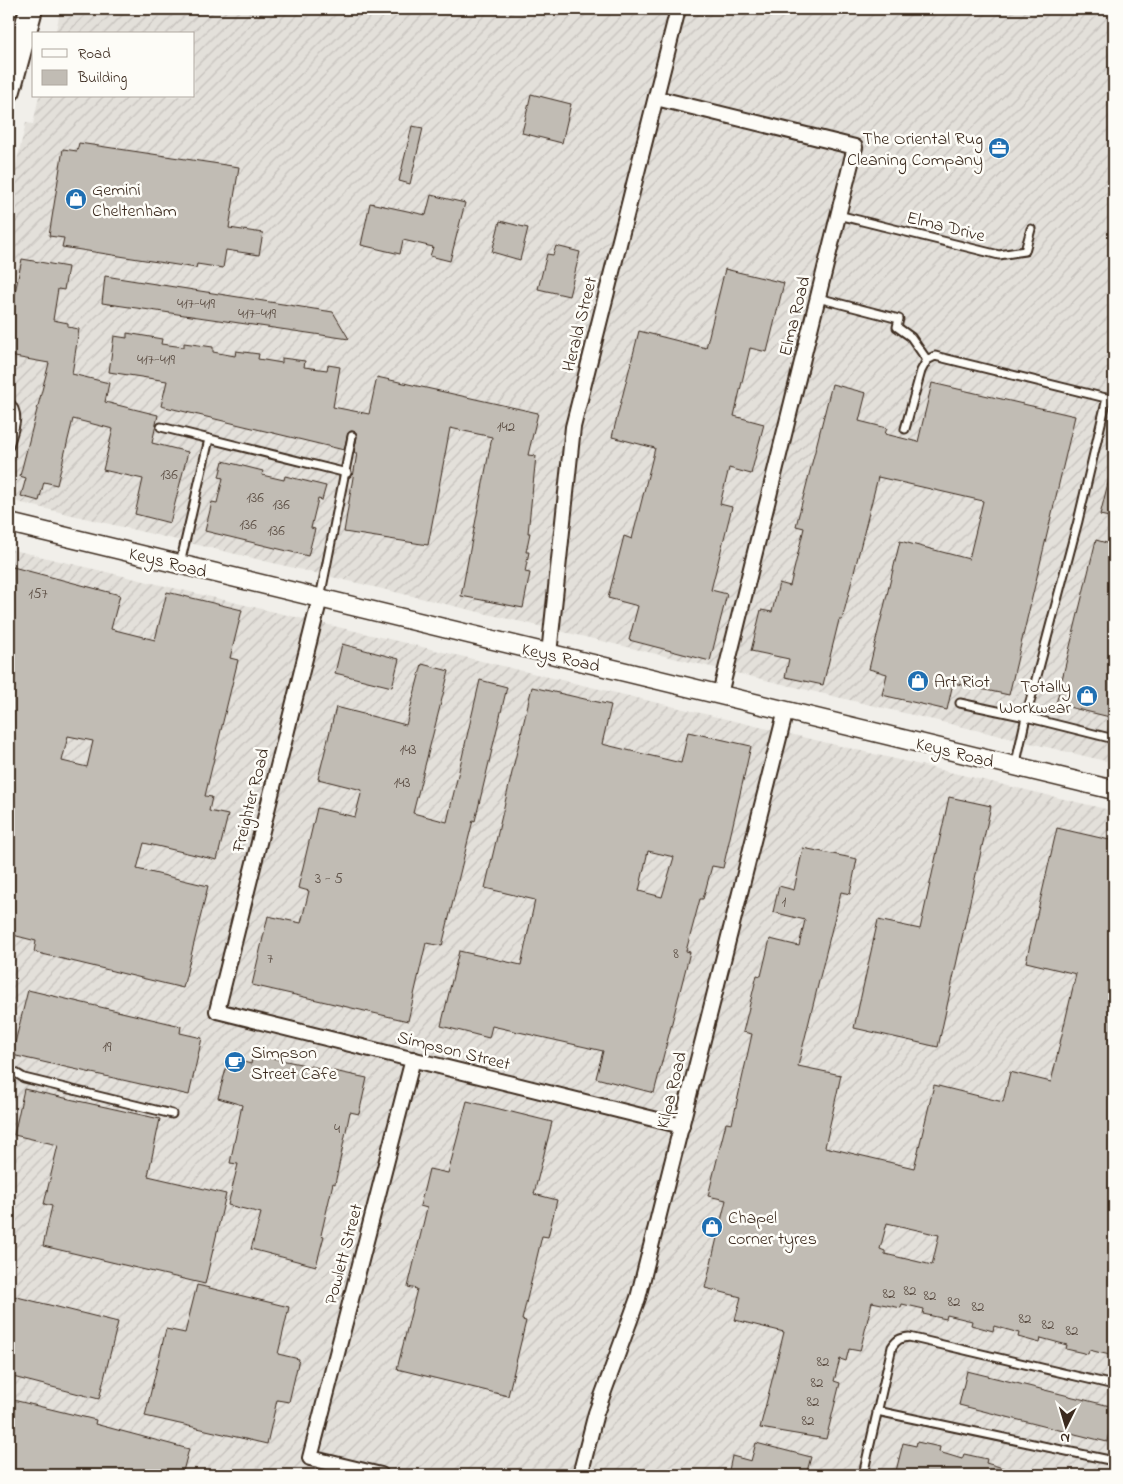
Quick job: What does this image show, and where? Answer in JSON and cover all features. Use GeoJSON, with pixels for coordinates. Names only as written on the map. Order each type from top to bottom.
{"type":"FeatureCollection","features":[{"type":"Feature","properties":{"kind":"highway"},"geometry":{"type":"LineString","coordinates":[[9,90],[13,58],[31,9]]}},
{"type":"Feature","properties":{"kind":"street","name":"Herald Street"},"geometry":{"type":"LineString","coordinates":[[548,654],[573,428],[678,9]]}},
{"type":"Feature","properties":{"kind":"street","name":"Elma Road"},"geometry":{"type":"LineString","coordinates":[[656,98],[855,147],[720,694]]}},
{"type":"Feature","properties":{"kind":"street","name":"Keys Road"},"geometry":{"type":"LineString","coordinates":[[9,523],[1114,790]]}},
{"type":"Feature","properties":{"kind":"street","name":"Freighter Road"},"geometry":{"type":"LineString","coordinates":[[217,1011],[320,598]]}},
{"type":"Feature","properties":{"kind":"street","name":"Kilpa Road"},"geometry":{"type":"LineString","coordinates":[[580,1475],[596,1413],[638,1298],[786,710]]}},
{"type":"Feature","properties":{"kind":"street","name":"Simpson Street"},"geometry":{"type":"LineString","coordinates":[[217,1011],[682,1126]]}},
{"type":"Feature","properties":{"kind":"street","name":"Powlett Street"},"geometry":{"type":"LineString","coordinates":[[381,1475],[310,1458],[413,1059]]}},
{"type":"Feature","properties":{"kind":"lane","name":"Elma Drive"},"geometry":{"type":"LineString","coordinates":[[838,215],[1000,255],[1025,251],[1031,229]]}},
{"type":"Feature","properties":{"kind":"lane"},"geometry":{"type":"LineString","coordinates":[[818,298],[899,318],[897,327],[911,337],[927,360]]}},
{"type":"Feature","properties":{"kind":"lane"},"geometry":{"type":"LineString","coordinates":[[905,429],[921,371],[927,360],[936,356],[1111,399],[1026,717],[1015,767]]}},
{"type":"Feature","properties":{"kind":"lane"},"geometry":{"type":"LineString","coordinates":[[9,402],[14,407],[17,415],[9,446]]}},
{"type":"Feature","properties":{"kind":"lane"},"geometry":{"type":"LineString","coordinates":[[161,427],[347,473]]}},
{"type":"Feature","properties":{"kind":"lane"},"geometry":{"type":"LineString","coordinates":[[320,598],[347,473],[352,436]]}},
{"type":"Feature","properties":{"kind":"lane"},"geometry":{"type":"LineString","coordinates":[[180,564],[210,439]]}},
{"type":"Feature","properties":{"kind":"lane"},"geometry":{"type":"LineString","coordinates":[[960,703],[1114,739]]}},
{"type":"Feature","properties":{"kind":"lane"},"geometry":{"type":"LineString","coordinates":[[9,1069],[24,1078],[172,1114]]}},
{"type":"Feature","properties":{"kind":"lane"},"geometry":{"type":"LineString","coordinates":[[863,1475],[892,1347],[901,1338],[910,1337],[1114,1385]]}},
{"type":"Feature","properties":{"kind":"lane"},"geometry":{"type":"LineString","coordinates":[[877,1410],[1114,1461]]}},
{"type":"Feature","properties":{"kind":"shaded area"},"geometry":{"type":"Polygon","coordinates":[[[61,9],[1114,9],[1114,763],[9,500],[9,194],[26,123],[33,124],[39,98],[195,98],[195,32],[55,32],[61,9]]]}},
{"type":"Feature","properties":{"kind":"shaded area"},"geometry":{"type":"Polygon","coordinates":[[[9,549],[1114,811],[1114,1475],[9,1475],[9,549]]]}},
{"type":"Feature","properties":{"kind":"building"},"geometry":{"type":"Polygon","coordinates":[[[531,94],[571,104],[562,143],[522,133],[531,94]]]}},
{"type":"Feature","properties":{"kind":"building"},"geometry":{"type":"Polygon","coordinates":[[[412,126],[423,128],[410,184],[399,181],[412,126]]]}},
{"type":"Feature","properties":{"kind":"building"},"geometry":{"type":"Polygon","coordinates":[[[79,143],[239,167],[229,228],[263,233],[259,255],[226,250],[223,268],[197,264],[196,268],[62,247],[64,238],[49,236],[63,149],[77,151],[79,143]]]}},
{"type":"Feature","properties":{"kind":"building"},"geometry":{"type":"Polygon","coordinates":[[[431,195],[465,203],[450,261],[430,256],[433,247],[403,240],[400,254],[361,245],[370,203],[426,215],[431,195]]]}},
{"type":"Feature","properties":{"kind":"building"},"geometry":{"type":"Polygon","coordinates":[[[500,221],[528,228],[520,260],[492,252],[500,221]]]}},
{"type":"Feature","properties":{"kind":"building"},"geometry":{"type":"Polygon","coordinates":[[[556,246],[580,252],[569,296],[538,289],[547,254],[553,255],[556,246]]]}},
{"type":"Feature","properties":{"kind":"building"},"geometry":{"type":"Polygon","coordinates":[[[22,259],[68,267],[64,290],[58,289],[53,320],[68,323],[68,327],[79,329],[72,374],[109,383],[105,402],[158,415],[152,443],[188,452],[170,523],[135,514],[143,479],[103,470],[113,429],[73,419],[57,485],[44,482],[39,501],[21,496],[26,478],[20,476],[49,363],[9,356],[9,321],[22,259]]]}},
{"type":"Feature","properties":{"kind":"building"},"geometry":{"type":"Polygon","coordinates":[[[725,269],[784,283],[767,352],[750,348],[734,416],[764,424],[751,474],[729,468],[720,504],[732,507],[711,590],[727,594],[710,661],[629,640],[638,606],[608,598],[624,536],[632,539],[655,448],[612,437],[639,331],[706,348],[725,269]]]}},
{"type":"Feature","properties":{"kind":"building"},"geometry":{"type":"Polygon","coordinates":[[[105,276],[333,312],[349,339],[102,303],[105,276]]]}},
{"type":"Feature","properties":{"kind":"building"},"geometry":{"type":"Polygon","coordinates":[[[127,333],[162,339],[161,344],[184,347],[184,343],[213,347],[213,352],[235,356],[236,351],[259,354],[258,359],[282,363],[282,358],[305,361],[304,367],[327,370],[328,365],[340,367],[333,407],[369,414],[377,377],[538,413],[528,455],[536,456],[528,533],[530,533],[526,552],[529,552],[525,572],[530,573],[523,608],[461,596],[492,437],[450,428],[428,545],[344,532],[357,453],[354,453],[356,432],[351,431],[348,433],[344,450],[161,406],[167,381],[109,372],[114,336],[127,338],[127,333]]]}},
{"type":"Feature","properties":{"kind":"building"},"geometry":{"type":"Polygon","coordinates":[[[932,383],[1075,416],[1009,695],[953,683],[947,710],[882,695],[887,674],[869,669],[900,541],[969,559],[983,501],[878,477],[842,620],[839,620],[823,685],[785,677],[789,659],[751,651],[761,610],[772,612],[779,583],[790,586],[804,528],[796,526],[832,384],[866,393],[859,421],[887,428],[885,434],[918,442],[932,383]]]}},
{"type":"Feature","properties":{"kind":"building"},"geometry":{"type":"Polygon","coordinates":[[[223,461],[263,471],[262,475],[284,480],[285,476],[326,486],[322,500],[318,499],[311,528],[315,529],[308,556],[205,531],[212,502],[217,503],[223,478],[219,477],[223,461]]]}},
{"type":"Feature","properties":{"kind":"building"},"geometry":{"type":"Polygon","coordinates":[[[1110,475],[1114,476],[1114,518],[1100,515],[1110,475]]]}},
{"type":"Feature","properties":{"kind":"building"},"geometry":{"type":"Polygon","coordinates":[[[1096,540],[1114,545],[1114,718],[1056,704],[1096,540]]]}},
{"type":"Feature","properties":{"kind":"building"},"geometry":{"type":"Polygon","coordinates":[[[9,566],[120,595],[111,629],[155,640],[167,592],[242,610],[230,658],[238,660],[205,796],[212,797],[209,811],[228,815],[217,860],[144,843],[137,869],[208,886],[183,988],[34,952],[36,941],[9,934],[9,566]],[[68,736],[62,761],[87,767],[93,741],[68,736]]]}},
{"type":"Feature","properties":{"kind":"building"},"geometry":{"type":"Polygon","coordinates":[[[342,644],[399,659],[392,687],[335,673],[342,644]]]}},
{"type":"Feature","properties":{"kind":"building"},"geometry":{"type":"Polygon","coordinates":[[[422,664],[449,671],[413,813],[447,822],[480,680],[507,687],[475,821],[473,820],[442,946],[426,943],[408,1021],[252,985],[268,916],[301,923],[309,891],[298,888],[317,808],[355,817],[362,790],[318,779],[336,707],[406,725],[422,664]]]}},
{"type":"Feature","properties":{"kind":"building"},"geometry":{"type":"Polygon","coordinates":[[[532,687],[611,705],[602,744],[681,763],[688,732],[751,746],[723,868],[712,866],[703,899],[700,899],[686,951],[690,952],[654,1093],[596,1078],[603,1051],[492,1026],[489,1038],[441,1026],[459,951],[521,965],[535,900],[485,888],[532,687]],[[648,851],[639,891],[662,897],[674,857],[648,851]]]}},
{"type":"Feature","properties":{"kind":"building"},"geometry":{"type":"Polygon","coordinates":[[[949,797],[991,806],[938,1047],[854,1028],[878,920],[920,929],[949,797]]]}},
{"type":"Feature","properties":{"kind":"building"},"geometry":{"type":"Polygon","coordinates":[[[1057,828],[1114,841],[1114,1356],[1089,1350],[1088,1354],[1066,1349],[1067,1345],[1041,1338],[1040,1343],[1018,1337],[1019,1333],[994,1326],[993,1331],[971,1325],[972,1321],[947,1315],[946,1319],[923,1314],[924,1309],[902,1304],[901,1308],[872,1302],[860,1351],[849,1349],[846,1361],[840,1359],[834,1381],[840,1383],[826,1439],[760,1428],[784,1332],[735,1320],[741,1297],[705,1288],[726,1200],[708,1196],[726,1123],[732,1124],[752,1034],[743,1032],[757,975],[761,976],[770,939],[799,946],[805,920],[773,912],[779,886],[794,890],[803,848],[857,859],[850,894],[841,892],[798,1066],[841,1075],[825,1147],[914,1168],[934,1085],[1003,1102],[1010,1072],[1051,1082],[1076,974],[1026,962],[1057,828]],[[887,1223],[880,1249],[885,1251],[885,1254],[932,1265],[939,1235],[887,1223]]]}},
{"type":"Feature","properties":{"kind":"building"},"geometry":{"type":"Polygon","coordinates":[[[28,990],[181,1026],[180,1033],[202,1038],[189,1095],[12,1055],[28,990]]]}},
{"type":"Feature","properties":{"kind":"building"},"geometry":{"type":"Polygon","coordinates":[[[253,1054],[367,1078],[359,1114],[350,1112],[335,1184],[333,1183],[321,1235],[324,1236],[316,1266],[251,1249],[261,1213],[228,1205],[238,1164],[230,1163],[242,1105],[218,1098],[229,1058],[251,1064],[253,1054]]]}},
{"type":"Feature","properties":{"kind":"building"},"geometry":{"type":"Polygon","coordinates":[[[24,1089],[160,1119],[148,1176],[226,1194],[205,1284],[43,1246],[52,1206],[44,1204],[58,1145],[14,1135],[24,1089]]]}},
{"type":"Feature","properties":{"kind":"building"},"geometry":{"type":"Polygon","coordinates":[[[467,1101],[552,1122],[534,1194],[557,1200],[548,1237],[542,1236],[522,1320],[526,1321],[508,1396],[397,1369],[417,1289],[408,1287],[427,1208],[420,1206],[429,1169],[448,1173],[467,1101]]]}},
{"type":"Feature","properties":{"kind":"building"},"geometry":{"type":"Polygon","coordinates":[[[197,1285],[289,1307],[278,1354],[299,1359],[289,1402],[277,1400],[267,1444],[145,1416],[166,1329],[185,1333],[197,1285]]]}},
{"type":"Feature","properties":{"kind":"building"},"geometry":{"type":"Polygon","coordinates":[[[9,1295],[118,1322],[99,1399],[9,1376],[9,1295]]]}},
{"type":"Feature","properties":{"kind":"building"},"geometry":{"type":"Polygon","coordinates":[[[967,1371],[1114,1407],[1107,1442],[959,1405],[967,1371]]]}},
{"type":"Feature","properties":{"kind":"building"},"geometry":{"type":"Polygon","coordinates":[[[9,1399],[96,1420],[95,1424],[189,1449],[182,1475],[9,1475],[9,1399]]]}},
{"type":"Feature","properties":{"kind":"building"},"geometry":{"type":"Polygon","coordinates":[[[917,1442],[940,1447],[939,1452],[962,1459],[964,1454],[987,1459],[986,1463],[1017,1472],[1017,1475],[895,1475],[903,1443],[916,1446],[917,1442]]]}},
{"type":"Feature","properties":{"kind":"building"},"geometry":{"type":"Polygon","coordinates":[[[756,1443],[811,1457],[806,1475],[728,1475],[732,1456],[751,1461],[756,1443]]]}},
{"type":"Feature","properties":{"kind":"place","name":"The Oriental Rug Cleaning Company"},"geometry":{"type":"Point","coordinates":[999,148]}},
{"type":"Feature","properties":{"kind":"place","name":"Gemini Cheltenham"},"geometry":{"type":"Point","coordinates":[76,199]}},
{"type":"Feature","properties":{"kind":"place","name":"Art Riot"},"geometry":{"type":"Point","coordinates":[918,681]}},
{"type":"Feature","properties":{"kind":"place","name":"Totally Workwear"},"geometry":{"type":"Point","coordinates":[1087,696]}},
{"type":"Feature","properties":{"kind":"place","name":"Simpson Street Cafe"},"geometry":{"type":"Point","coordinates":[235,1062]}},
{"type":"Feature","properties":{"kind":"place","name":"Chapel corner tyres"},"geometry":{"type":"Point","coordinates":[712,1227]}}]}
